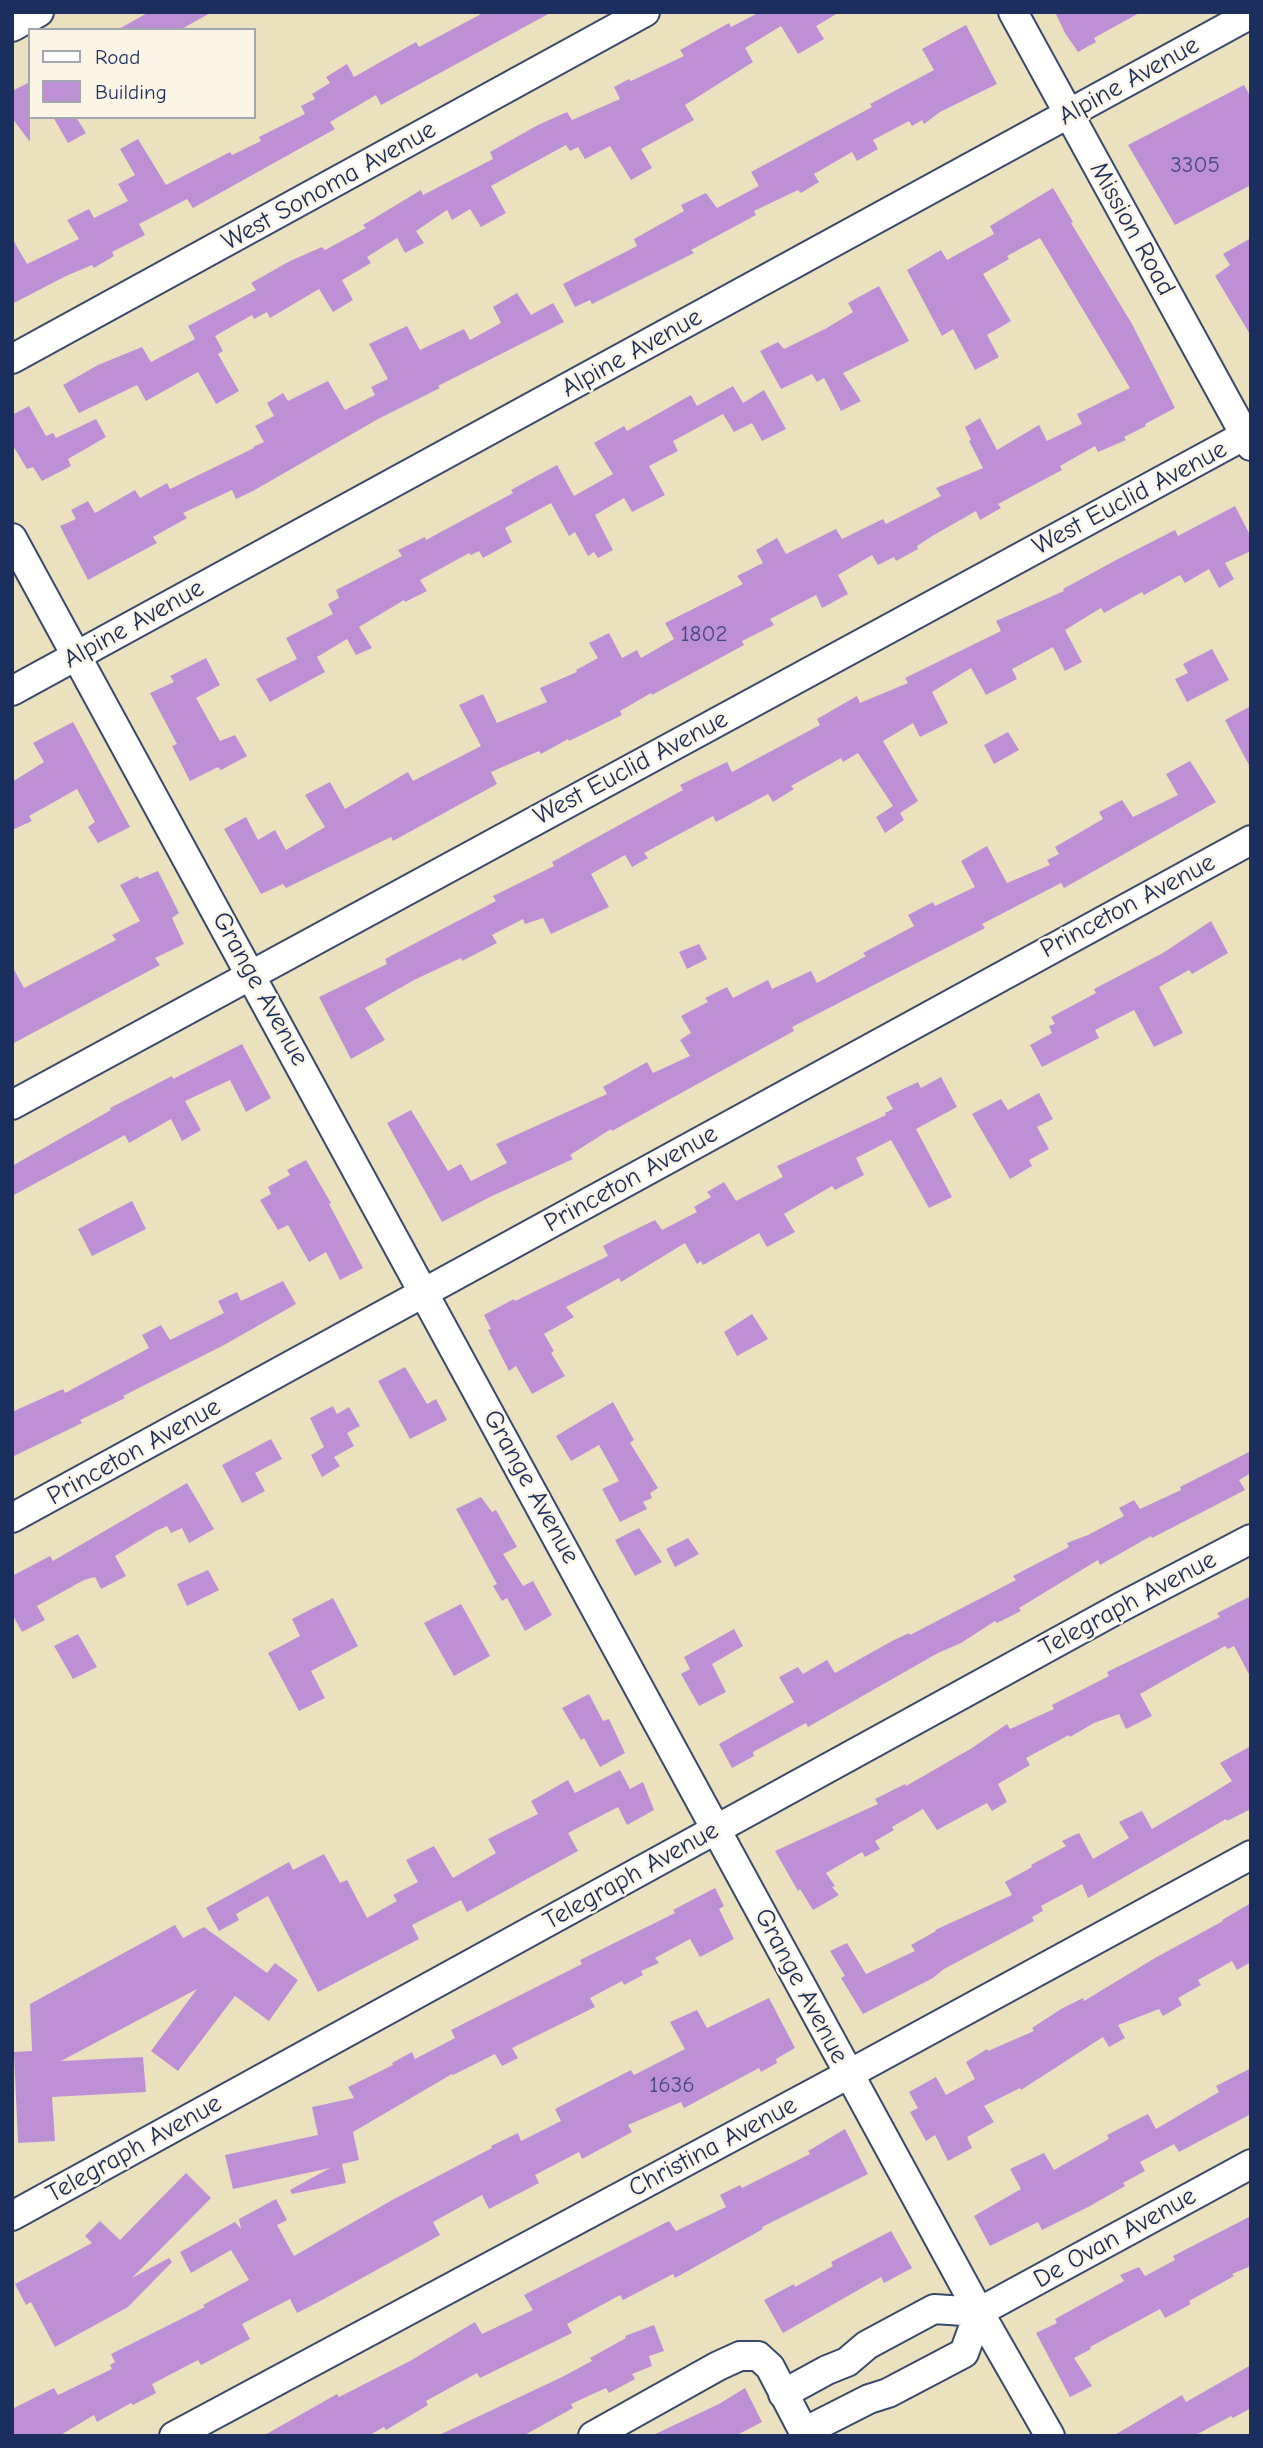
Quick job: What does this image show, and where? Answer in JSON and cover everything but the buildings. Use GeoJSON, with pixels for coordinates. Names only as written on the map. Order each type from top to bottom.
{"type":"FeatureCollection","features":[{"type":"Feature","properties":{"kind":"street"},"geometry":{"type":"LineString","coordinates":[[12,27],[39,12]]}},
{"type":"Feature","properties":{"kind":"street","name":"West Sonoma Avenue"},"geometry":{"type":"LineString","coordinates":[[12,359],[645,12]]}},
{"type":"Feature","properties":{"kind":"street","name":"Mission Road"},"geometry":{"type":"LineString","coordinates":[[1013,12],[1249,438]]}},
{"type":"Feature","properties":{"kind":"street","name":"Alpine Avenue"},"geometry":{"type":"LineString","coordinates":[[12,691],[1251,14]]}},
{"type":"Feature","properties":{"kind":"street","name":"West Euclid Avenue"},"geometry":{"type":"LineString","coordinates":[[12,1105],[1249,438]]}},
{"type":"Feature","properties":{"kind":"street","name":"Grange Avenue"},"geometry":{"type":"LineString","coordinates":[[12,538],[979,2312],[1050,2436]]}},
{"type":"Feature","properties":{"kind":"street","name":"Princeton Avenue"},"geometry":{"type":"LineString","coordinates":[[12,1518],[1251,840]]}},
{"type":"Feature","properties":{"kind":"street","name":"Telegraph Avenue"},"geometry":{"type":"LineString","coordinates":[[12,2216],[1121,1607],[1251,1539]]}},
{"type":"Feature","properties":{"kind":"street","name":"Christina Avenue"},"geometry":{"type":"LineString","coordinates":[[174,2436],[1251,1855]]}},
{"type":"Feature","properties":{"kind":"street","name":"De Ovan Avenue"},"geometry":{"type":"LineString","coordinates":[[979,2312],[1251,2164]]}},
{"type":"Feature","properties":{"kind":"street"},"geometry":{"type":"LineString","coordinates":[[593,2436],[740,2356],[758,2356],[770,2367],[783,2394],[805,2434],[869,2399],[888,2393],[964,2353],[979,2312],[934,2309],[867,2345],[847,2362],[783,2394]]}}]}
